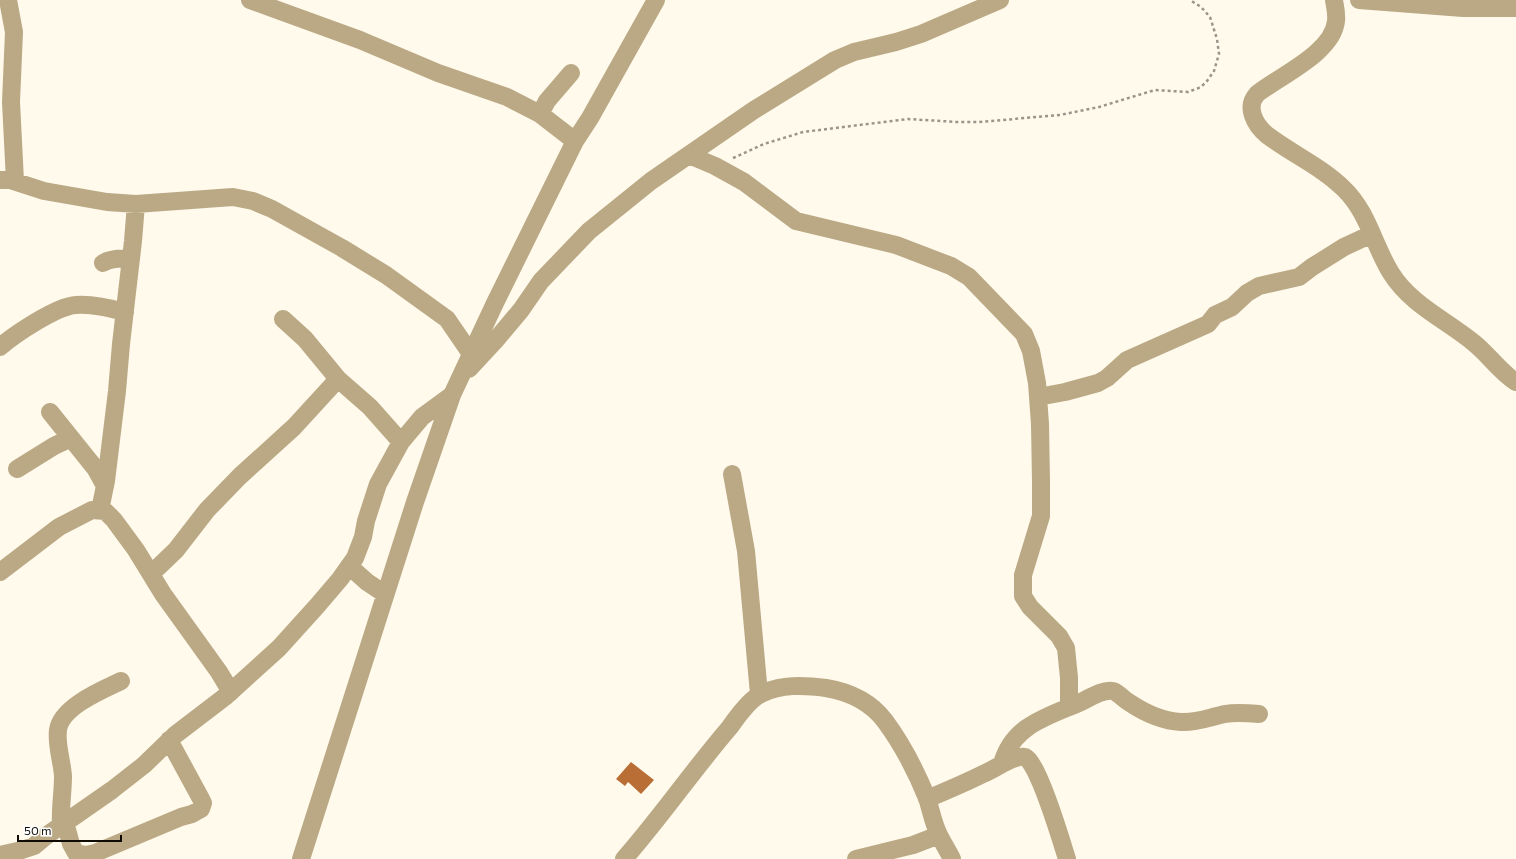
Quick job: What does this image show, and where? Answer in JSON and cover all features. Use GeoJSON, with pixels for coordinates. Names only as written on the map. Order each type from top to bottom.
{"type":"FeatureCollection","features":[{"type":"Feature","properties":{"kind":"street"},"geometry":{"type":"LineString","coordinates":[[8,0],[14,32],[7,181],[44,191],[107,202],[136,204],[233,197],[253,201],[342,248],[415,295],[447,320],[471,354]]}},
{"type":"Feature","properties":{"kind":"street"},"geometry":{"type":"LineString","coordinates":[[250,0],[360,40],[438,73],[508,97],[540,114],[575,140]]}},
{"type":"Feature","properties":{"kind":"street"},"geometry":{"type":"LineString","coordinates":[[300,859],[385,594],[452,395],[495,303],[575,140],[590,118],[656,0]]}},
{"type":"Feature","properties":{"kind":"street"},"geometry":{"type":"LineString","coordinates":[[461,377],[496,341],[521,310],[541,280],[589,231],[651,181],[754,110],[835,60],[854,52],[896,42],[921,34],[1000,0]]}},
{"type":"Feature","properties":{"kind":"street"},"geometry":{"type":"LineString","coordinates":[[1334,0],[1337,20],[1327,42],[1303,64],[1257,94],[1252,101],[1252,115],[1262,131],[1267,135],[1344,188],[1358,206],[1382,257],[1400,287],[1410,297],[1475,343],[1516,382]]}},
{"type":"Feature","properties":{"kind":"street"},"geometry":{"type":"LineString","coordinates":[[1359,0],[1463,8],[1516,8]]}},
{"type":"Feature","properties":{"kind":"street"},"geometry":{"type":"LineString","coordinates":[[540,114],[548,101],[571,73]]}},
{"type":"Feature","properties":{"kind":"street"},"geometry":{"type":"LineString","coordinates":[[689,155],[716,166],[744,182],[796,221],[896,245],[951,266],[968,277],[1024,334],[1033,356],[1038,397],[1041,516],[1023,575],[1023,596],[1030,607],[1059,636],[1066,648],[1069,678],[1069,707]]}},
{"type":"Feature","properties":{"kind":"street"},"geometry":{"type":"LineString","coordinates":[[100,510],[105,486],[118,392],[121,344],[126,312],[136,204]]}},
{"type":"Feature","properties":{"kind":"street"},"geometry":{"type":"LineString","coordinates":[[1038,397],[1065,392],[1098,383],[1107,378],[1127,360],[1208,324],[1215,314],[1232,308],[1247,293],[1259,286],[1299,277],[1344,247],[1372,234]]}},
{"type":"Feature","properties":{"kind":"street"},"geometry":{"type":"LineString","coordinates":[[103,263],[119,258],[131,259]]}},
{"type":"Feature","properties":{"kind":"street"},"geometry":{"type":"LineString","coordinates":[[0,347],[12,337],[49,315],[75,305],[100,306],[126,312]]}},
{"type":"Feature","properties":{"kind":"street"},"geometry":{"type":"LineString","coordinates":[[283,319],[305,339],[338,379],[370,407],[401,442]]}},
{"type":"Feature","properties":{"kind":"street"},"geometry":{"type":"LineString","coordinates":[[151,574],[176,550],[207,510],[240,476],[294,426],[338,379]]}},
{"type":"Feature","properties":{"kind":"street"},"geometry":{"type":"LineString","coordinates":[[0,855],[31,848],[124,781],[170,740],[231,692],[279,648],[340,579],[355,558],[363,537],[366,521],[378,484],[401,442],[422,417],[452,395]]}},
{"type":"Feature","properties":{"kind":"street"},"geometry":{"type":"LineString","coordinates":[[50,412],[96,468],[105,486]]}},
{"type":"Feature","properties":{"kind":"street"},"geometry":{"type":"LineString","coordinates":[[17,469],[54,446],[71,438]]}},
{"type":"Feature","properties":{"kind":"street"},"geometry":{"type":"LineString","coordinates":[[732,474],[746,551],[759,694]]}},
{"type":"Feature","properties":{"kind":"street"},"geometry":{"type":"LineString","coordinates":[[0,572],[59,527],[92,510],[105,511],[114,520],[136,550],[163,594],[220,672],[231,692]]}},
{"type":"Feature","properties":{"kind":"street"},"geometry":{"type":"LineString","coordinates":[[349,566],[367,582],[385,594]]}},
{"type":"Feature","properties":{"kind":"street"},"geometry":{"type":"LineString","coordinates":[[121,681],[98,692],[70,710],[60,723],[58,742],[63,777],[60,811],[63,824],[76,853],[86,856],[121,843],[181,817],[192,814],[201,809],[203,803],[170,740]]}},
{"type":"Feature","properties":{"kind":"street"},"geometry":{"type":"LineString","coordinates":[[624,859],[652,827],[746,706],[759,694],[776,688],[788,686],[810,686],[835,690],[864,700],[871,705],[884,720],[908,759],[927,799],[939,835],[952,859]]}},
{"type":"Feature","properties":{"kind":"street"},"geometry":{"type":"LineString","coordinates":[[1002,764],[1006,752],[1021,732],[1042,718],[1097,694],[1110,691],[1118,694],[1130,704],[1151,715],[1175,722],[1195,722],[1236,713],[1259,714]]}},
{"type":"Feature","properties":{"kind":"street"},"geometry":{"type":"LineString","coordinates":[[927,799],[1021,756],[1029,760],[1044,791],[1067,859]]}},
{"type":"Feature","properties":{"kind":"street"},"geometry":{"type":"LineString","coordinates":[[856,859],[913,845],[939,835]]}},
{"type":"Feature","properties":{"kind":"path"},"geometry":{"type":"LineString","coordinates":[[716,166],[764,144],[803,132],[908,119],[979,122],[1060,115],[1099,107],[1155,90],[1188,92],[1201,86],[1207,81],[1214,71],[1219,54],[1217,39],[1210,17],[1201,7],[1190,0]]}},
{"type":"Feature","properties":{"kind":"building"},"geometry":{"type":"Polygon","coordinates":[[[631,762],[654,780],[641,794],[628,782],[625,786],[616,779],[631,762]]]}}]}
